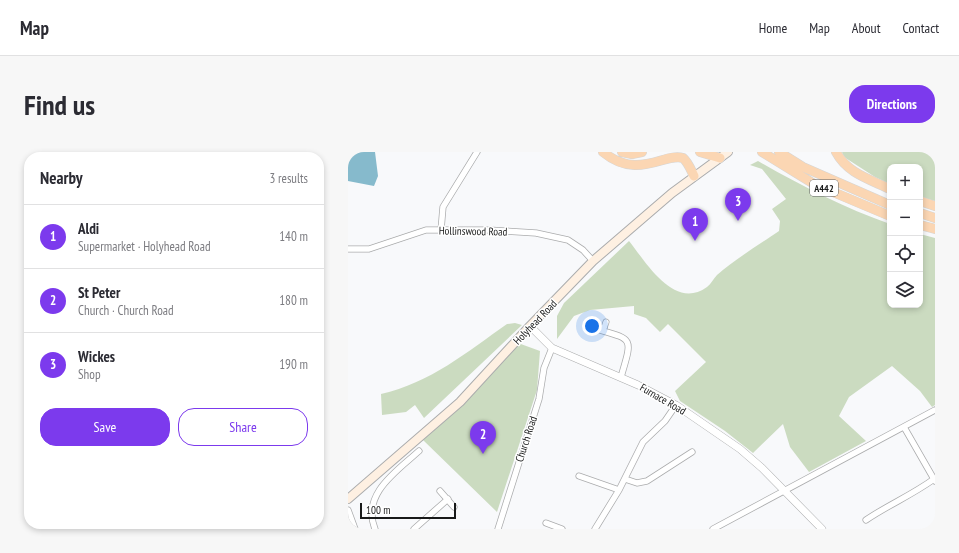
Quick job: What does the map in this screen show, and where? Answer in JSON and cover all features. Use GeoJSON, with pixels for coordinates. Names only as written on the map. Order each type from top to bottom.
{"type":"FeatureCollection","features":[{"type":"Feature","properties":{"kind":"highway"},"geometry":{"type":"LineString","coordinates":[[603,152],[614,160],[629,165],[667,155],[679,156],[684,158],[694,176]]}},
{"type":"Feature","properties":{"kind":"highway"},"geometry":{"type":"LineString","coordinates":[[622,152],[632,154],[642,152]]}},
{"type":"Feature","properties":{"kind":"highway"},"geometry":{"type":"LineString","coordinates":[[700,152],[720,158]]}},
{"type":"Feature","properties":{"kind":"highway","name":"A442"},"geometry":{"type":"LineString","coordinates":[[762,152],[814,184],[887,215]]}},
{"type":"Feature","properties":{"kind":"highway","name":"A442"},"geometry":{"type":"LineString","coordinates":[[779,152],[803,167],[887,204]]}},
{"type":"Feature","properties":{"kind":"highway","name":"A442"},"geometry":{"type":"LineString","coordinates":[[836,152],[840,159],[854,172],[887,188]]}},
{"type":"Feature","properties":{"kind":"highway"},"geometry":{"type":"LineString","coordinates":[[923,202],[935,206]]}},
{"type":"Feature","properties":{"kind":"highway"},"geometry":{"type":"LineString","coordinates":[[923,214],[935,218]]}},
{"type":"Feature","properties":{"kind":"highway"},"geometry":{"type":"LineString","coordinates":[[923,226],[935,229]]}},
{"type":"Feature","properties":{"kind":"main road","name":"Holyhead Road"},"geometry":{"type":"LineString","coordinates":[[348,499],[460,402],[530,326],[593,261],[694,176],[728,152]]}},
{"type":"Feature","properties":{"kind":"street"},"geometry":{"type":"LineString","coordinates":[[441,230],[443,207],[477,152]]}},
{"type":"Feature","properties":{"kind":"street","name":"Hollinswood Road"},"geometry":{"type":"LineString","coordinates":[[348,249],[369,249],[426,230],[536,233],[568,240],[583,250],[593,261]]}},
{"type":"Feature","properties":{"kind":"street"},"geometry":{"type":"LineString","coordinates":[[603,331],[606,322]]}},
{"type":"Feature","properties":{"kind":"street","name":"Furnace Road"},"geometry":{"type":"LineString","coordinates":[[530,326],[552,348],[621,377],[676,405],[740,449],[822,529]]}},
{"type":"Feature","properties":{"kind":"street"},"geometry":{"type":"LineString","coordinates":[[593,328],[621,336],[627,341],[629,347],[621,377]]}},
{"type":"Feature","properties":{"kind":"street","name":"Church Road"},"geometry":{"type":"LineString","coordinates":[[498,529],[539,399],[544,368],[552,348]]}},
{"type":"Feature","properties":{"kind":"street"},"geometry":{"type":"LineString","coordinates":[[595,529],[620,490],[643,442],[665,421],[676,405]]}},
{"type":"Feature","properties":{"kind":"street"},"geometry":{"type":"LineString","coordinates":[[713,529],[935,410]]}},
{"type":"Feature","properties":{"kind":"street"},"geometry":{"type":"LineString","coordinates":[[866,520],[881,510],[915,493],[934,480],[904,427]]}},
{"type":"Feature","properties":{"kind":"street"},"geometry":{"type":"LineString","coordinates":[[375,529],[372,516],[374,500],[378,490],[419,451]]}},
{"type":"Feature","properties":{"kind":"street"},"geometry":{"type":"LineString","coordinates":[[625,479],[637,483],[647,481],[692,452]]}},
{"type":"Feature","properties":{"kind":"street"},"geometry":{"type":"LineString","coordinates":[[579,476],[620,490]]}},
{"type":"Feature","properties":{"kind":"street"},"geometry":{"type":"LineString","coordinates":[[440,491],[454,507]]}},
{"type":"Feature","properties":{"kind":"street"},"geometry":{"type":"LineString","coordinates":[[414,529],[448,499]]}},
{"type":"Feature","properties":{"kind":"street"},"geometry":{"type":"LineString","coordinates":[[348,510],[355,529]]}},
{"type":"Feature","properties":{"kind":"street"},"geometry":{"type":"LineString","coordinates":[[546,523],[562,529]]}},
{"type":"Feature","properties":{"kind":"green space"},"geometry":{"type":"Polygon","coordinates":[[[842,152],[935,152],[935,201],[923,198],[923,164],[887,164],[887,183],[875,177],[844,157],[842,152]]]}},
{"type":"Feature","properties":{"kind":"green space"},"geometry":{"type":"Polygon","coordinates":[[[758,161],[822,196],[887,223],[887,308],[923,308],[923,235],[935,238],[935,405],[932,407],[920,391],[892,366],[849,397],[839,416],[866,441],[809,472],[790,447],[783,424],[753,453],[725,431],[680,401],[675,391],[706,362],[668,324],[660,332],[646,318],[634,314],[634,306],[590,310],[574,316],[557,339],[557,316],[564,303],[629,241],[652,271],[672,289],[683,293],[695,293],[707,287],[724,269],[779,231],[780,221],[772,209],[786,199],[762,169],[750,165],[758,161]]]}},
{"type":"Feature","properties":{"kind":"green space"},"geometry":{"type":"Polygon","coordinates":[[[515,323],[522,325],[424,418],[415,405],[406,412],[382,415],[381,394],[399,389],[432,374],[462,356],[507,324],[515,323]]]}},
{"type":"Feature","properties":{"kind":"green space"},"geometry":{"type":"Polygon","coordinates":[[[518,343],[540,351],[537,390],[497,512],[423,440],[518,343]]]}},
{"type":"Feature","properties":{"kind":"water"},"geometry":{"type":"Polygon","coordinates":[[[348,152],[375,152],[378,176],[374,186],[348,181],[348,152]]]}},
{"type":"Feature","properties":{"kind":"place","name":"Wickes"},"geometry":{"type":"Point","coordinates":[738,221]}},
{"type":"Feature","properties":{"kind":"place","name":"Aldi"},"geometry":{"type":"Point","coordinates":[695,241]}},
{"type":"Feature","properties":{"kind":"place","name":"St Peter"},"geometry":{"type":"Point","coordinates":[483,454]}}]}
